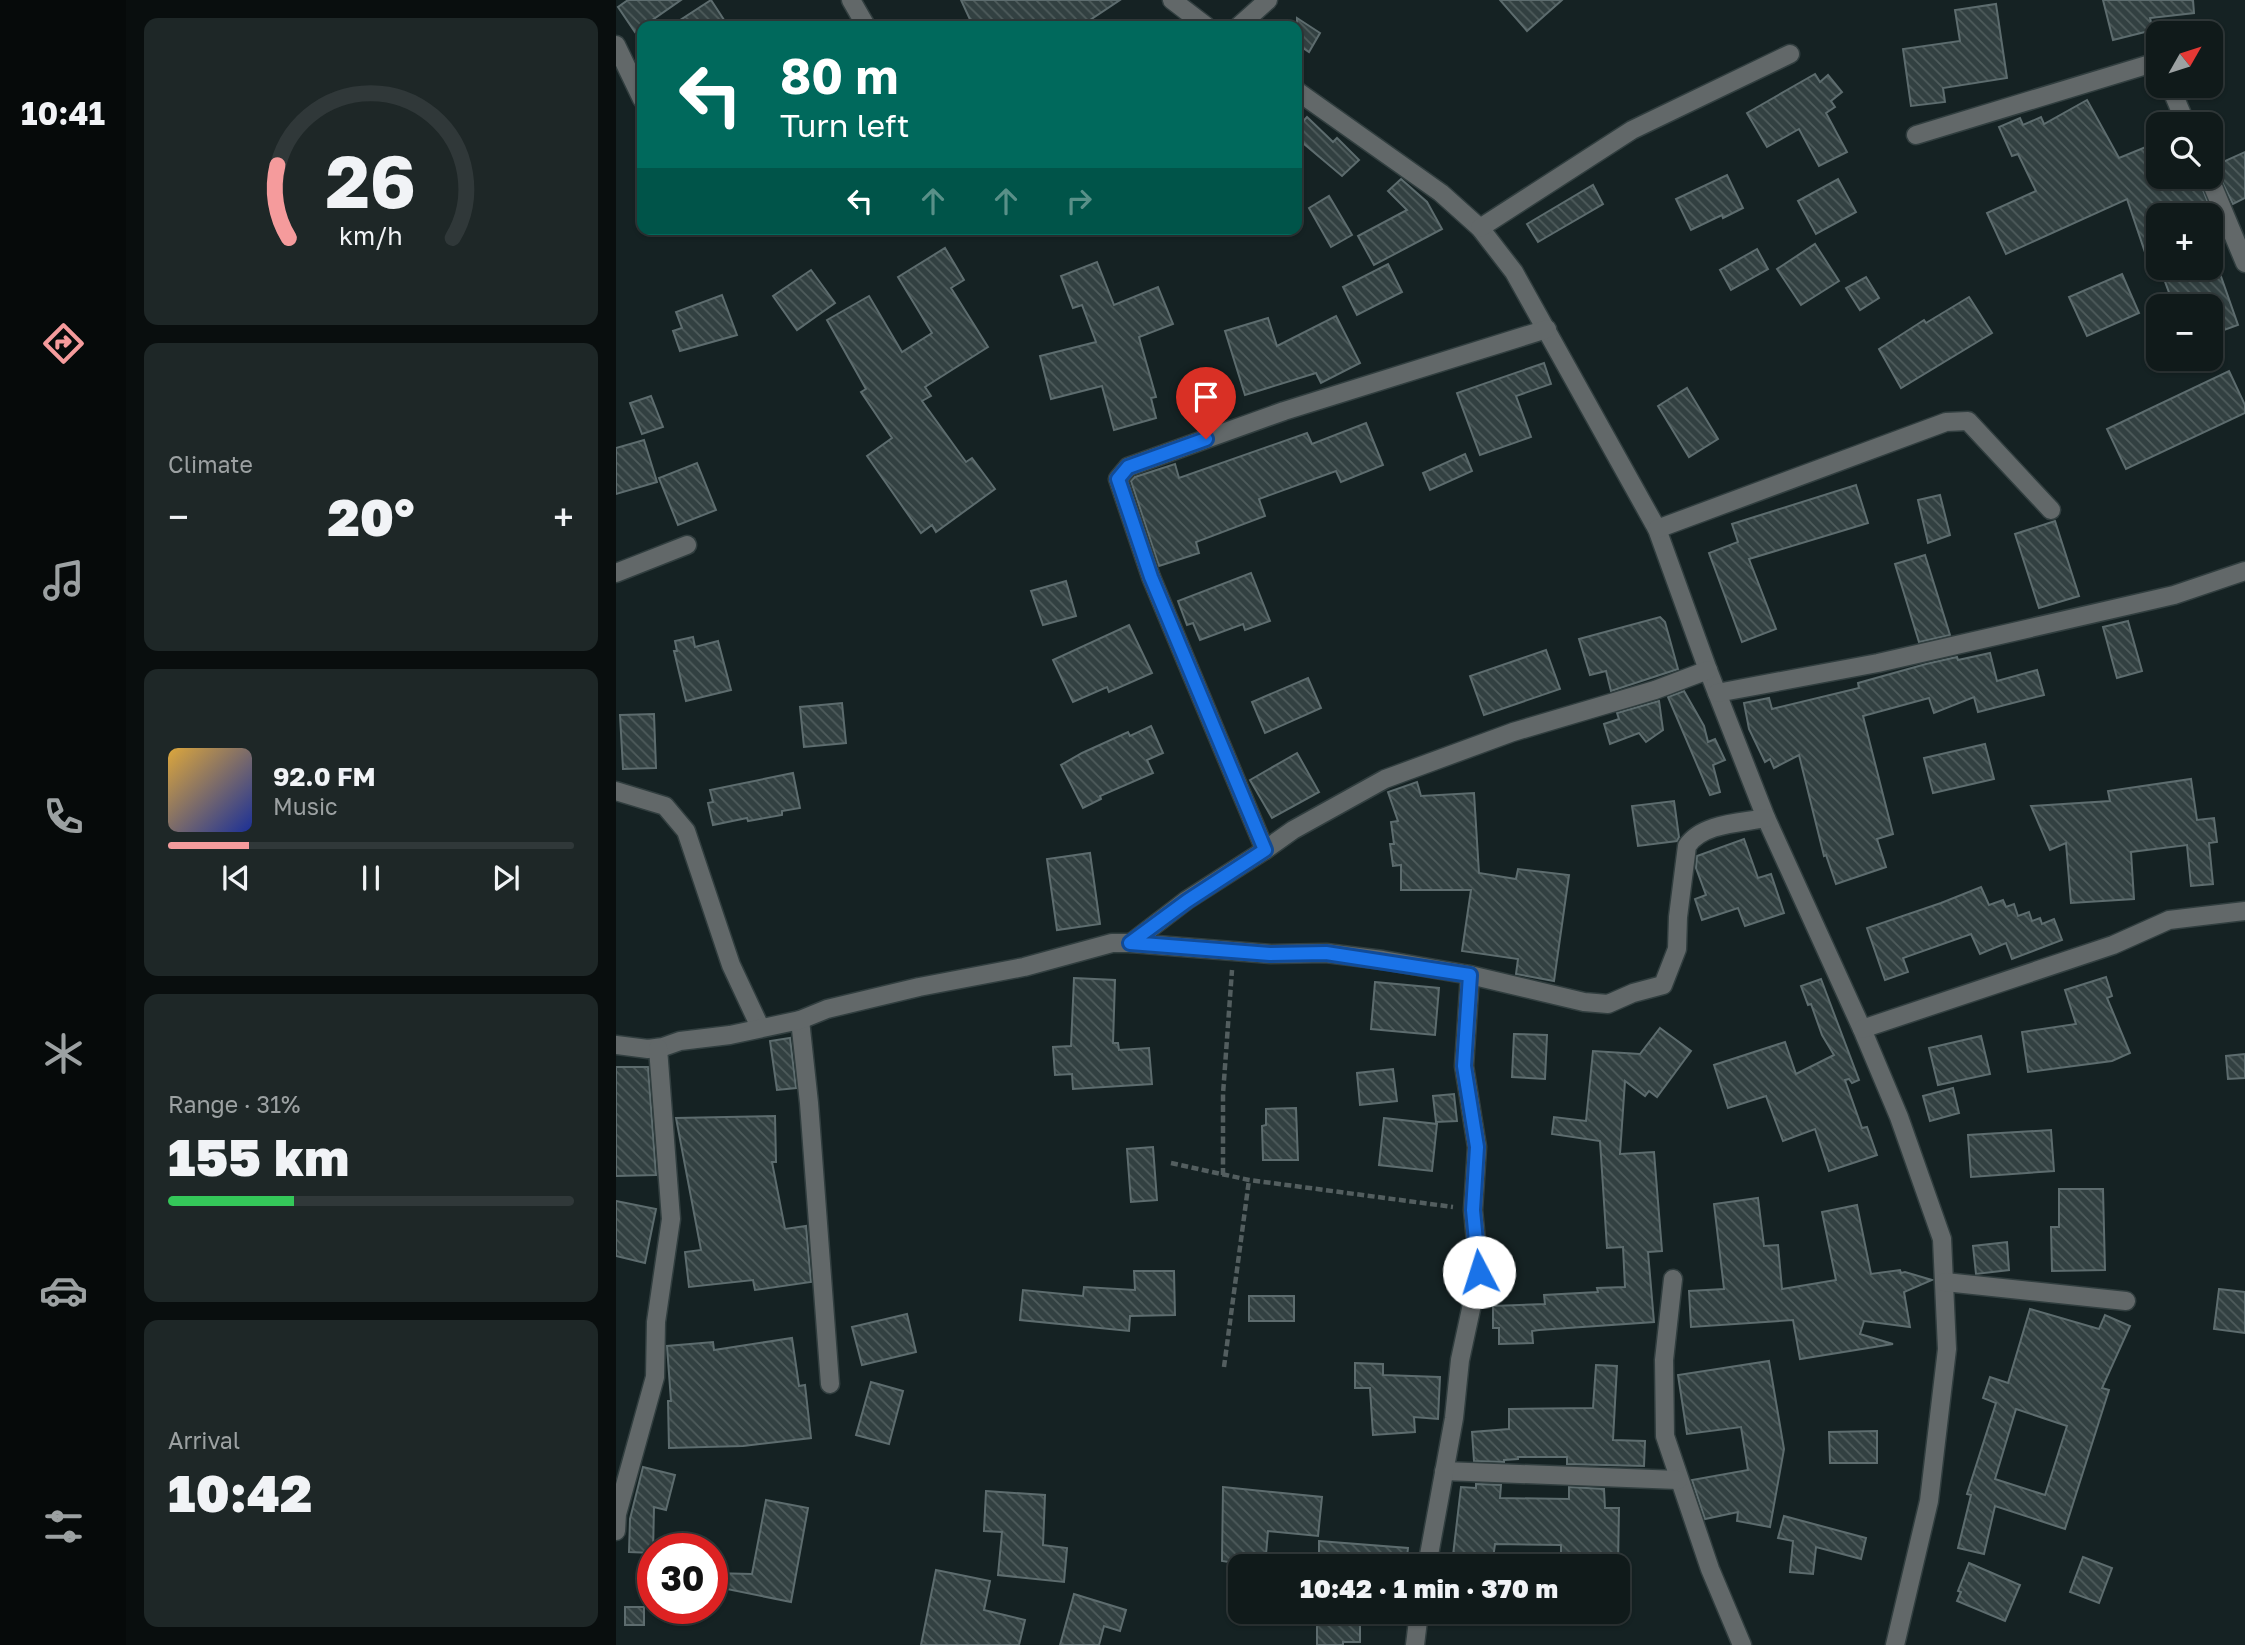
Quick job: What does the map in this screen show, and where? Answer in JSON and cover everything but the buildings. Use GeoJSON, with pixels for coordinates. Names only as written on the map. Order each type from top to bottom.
{"type":"FeatureCollection","features":[{"type":"Feature","properties":{"kind":"street"},"geometry":{"type":"LineString","coordinates":[[850,0],[863,21]]}},
{"type":"Feature","properties":{"kind":"street"},"geometry":{"type":"LineString","coordinates":[[1172,0],[1199,21]]}},
{"type":"Feature","properties":{"kind":"street"},"geometry":{"type":"LineString","coordinates":[[1245,21],[1268,0]]}},
{"type":"Feature","properties":{"kind":"street"},"geometry":{"type":"LineString","coordinates":[[616,45],[637,89]]}},
{"type":"Feature","properties":{"kind":"street"},"geometry":{"type":"LineString","coordinates":[[1480,228],[1632,130],[1790,54]]}},
{"type":"Feature","properties":{"kind":"street"},"geometry":{"type":"LineString","coordinates":[[1916,135],[2146,65]]}},
{"type":"Feature","properties":{"kind":"street"},"geometry":{"type":"LineString","coordinates":[[1302,95],[1441,193],[1480,228],[1514,272],[1657,529],[1766,818],[1899,1117],[1942,1240],[1947,1349],[1929,1501],[1895,1645]]}},
{"type":"Feature","properties":{"kind":"street"},"geometry":{"type":"LineString","coordinates":[[2214,189],[2245,263]]}},
{"type":"Feature","properties":{"kind":"street"},"geometry":{"type":"LineString","coordinates":[[1265,850],[1151,577],[1118,479],[1128,467],[1258,421],[1547,329]]}},
{"type":"Feature","properties":{"kind":"street"},"geometry":{"type":"LineString","coordinates":[[1657,529],[1946,422],[1968,422],[2051,510]]}},
{"type":"Feature","properties":{"kind":"street"},"geometry":{"type":"LineString","coordinates":[[616,573],[687,545]]}},
{"type":"Feature","properties":{"kind":"street"},"geometry":{"type":"LineString","coordinates":[[1717,693],[1878,663],[2160,598],[2245,571]]}},
{"type":"Feature","properties":{"kind":"street"},"geometry":{"type":"LineString","coordinates":[[1130,943],[1293,830],[1385,779],[1513,732],[1655,690],[1708,670]]}},
{"type":"Feature","properties":{"kind":"street"},"geometry":{"type":"LineString","coordinates":[[617,787],[665,806],[686,831],[731,965],[761,1027]]}},
{"type":"Feature","properties":{"kind":"street"},"geometry":{"type":"LineString","coordinates":[[616,1045],[658,1048],[680,1041],[730,1035],[800,1020],[827,1009],[932,984],[1024,967],[1112,943],[1233,952],[1326,953],[1470,975],[1584,1002],[1608,1004],[1633,993],[1663,985],[1677,948],[1687,846],[1692,839],[1705,830],[1766,818]]}},
{"type":"Feature","properties":{"kind":"street"},"geometry":{"type":"LineString","coordinates":[[1862,1029],[2113,945],[2169,920],[2245,911]]}},
{"type":"Feature","properties":{"kind":"street"},"geometry":{"type":"LineString","coordinates":[[1429,1554],[1454,1418],[1461,1360],[1479,1272],[1473,1210],[1477,1147],[1464,1066],[1470,975]]}},
{"type":"Feature","properties":{"kind":"street"},"geometry":{"type":"LineString","coordinates":[[800,1020],[809,1103],[830,1384]]}},
{"type":"Feature","properties":{"kind":"street"},"geometry":{"type":"LineString","coordinates":[[616,1531],[618,1514],[655,1377],[656,1322],[671,1219],[658,1048]]}},
{"type":"Feature","properties":{"kind":"street"},"geometry":{"type":"LineString","coordinates":[[1673,1279],[1664,1360],[1665,1436],[1710,1569],[1742,1645]]}},
{"type":"Feature","properties":{"kind":"street"},"geometry":{"type":"LineString","coordinates":[[1945,1282],[2126,1301]]}},
{"type":"Feature","properties":{"kind":"street"},"geometry":{"type":"LineString","coordinates":[[1444,1471],[1678,1480]]}},
{"type":"Feature","properties":{"kind":"street"},"geometry":{"type":"LineString","coordinates":[[1415,1645],[1418,1624]]}},
{"type":"Feature","properties":{"kind":"path"},"geometry":{"type":"LineString","coordinates":[[1223,1175],[1223,1094],[1233,952]]}},
{"type":"Feature","properties":{"kind":"path"},"geometry":{"type":"LineString","coordinates":[[1171,1163],[1249,1180],[1473,1210]]}},
{"type":"Feature","properties":{"kind":"path"},"geometry":{"type":"LineString","coordinates":[[1224,1367],[1249,1180]]}},
{"type":"Feature","properties":{"kind":"route"},"geometry":{"type":"LineString","coordinates":[[1206,439],[1128,467],[1118,479],[1151,577],[1265,850],[1187,901],[1130,943],[1270,954],[1326,953],[1425,966],[1470,975],[1464,1066],[1477,1147],[1473,1210],[1479,1272]]}}]}
